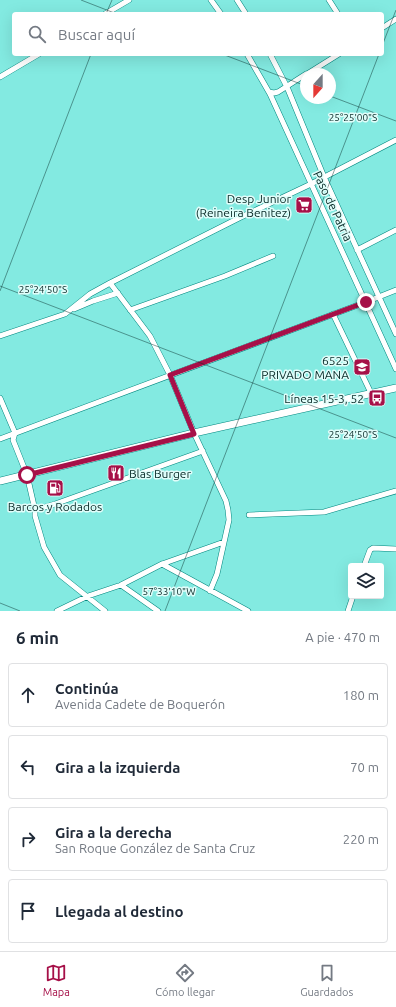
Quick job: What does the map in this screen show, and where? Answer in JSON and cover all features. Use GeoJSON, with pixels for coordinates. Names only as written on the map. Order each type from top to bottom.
{"type":"FeatureCollection","features":[{"type":"Feature","properties":{"kind":"main road"},"geometry":{"type":"LineString","coordinates":[[0,482],[194,434],[396,388]]}},
{"type":"Feature","properties":{"kind":"street"},"geometry":{"type":"LineString","coordinates":[[108,12],[129,0]]}},
{"type":"Feature","properties":{"kind":"street"},"geometry":{"type":"LineString","coordinates":[[211,0],[219,12]]}},
{"type":"Feature","properties":{"kind":"street"},"geometry":{"type":"LineString","coordinates":[[237,0],[245,12]]}},
{"type":"Feature","properties":{"kind":"street"},"geometry":{"type":"LineString","coordinates":[[329,0],[337,12]]}},
{"type":"Feature","properties":{"kind":"street"},"geometry":{"type":"LineString","coordinates":[[384,27],[396,20]]}},
{"type":"Feature","properties":{"kind":"street"},"geometry":{"type":"LineString","coordinates":[[0,77],[36,56]]}},
{"type":"Feature","properties":{"kind":"street","name":"Paso de Patria"},"geometry":{"type":"LineString","coordinates":[[250,56],[269,92],[396,369]]}},
{"type":"Feature","properties":{"kind":"street","name":"Paso de Patria"},"geometry":{"type":"LineString","coordinates":[[271,56],[287,87],[324,177],[358,250],[378,298],[396,334]]}},
{"type":"Feature","properties":{"kind":"street"},"geometry":{"type":"LineString","coordinates":[[316,68],[336,56]]}},
{"type":"Feature","properties":{"kind":"street"},"geometry":{"type":"LineString","coordinates":[[269,92],[278,92],[300,78]]}},
{"type":"Feature","properties":{"kind":"street"},"geometry":{"type":"LineString","coordinates":[[67,312],[90,294],[110,283],[239,218],[312,184],[396,140]]}},
{"type":"Feature","properties":{"kind":"street"},"geometry":{"type":"LineString","coordinates":[[358,250],[396,230]]}},
{"type":"Feature","properties":{"kind":"street"},"geometry":{"type":"LineString","coordinates":[[130,310],[225,276],[273,256]]}},
{"type":"Feature","properties":{"kind":"street"},"geometry":{"type":"LineString","coordinates":[[110,283],[150,336],[170,375],[194,434],[204,451],[223,493],[229,520],[217,574],[210,591]]}},
{"type":"Feature","properties":{"kind":"street"},"geometry":{"type":"LineString","coordinates":[[0,439],[396,290]]}},
{"type":"Feature","properties":{"kind":"street"},"geometry":{"type":"LineString","coordinates":[[0,336],[118,293]]}},
{"type":"Feature","properties":{"kind":"street"},"geometry":{"type":"LineString","coordinates":[[333,314],[371,393]]}},
{"type":"Feature","properties":{"kind":"street"},"geometry":{"type":"LineString","coordinates":[[0,398],[15,433],[13,440],[27,475],[35,516],[44,547],[60,575],[105,611]]}},
{"type":"Feature","properties":{"kind":"street"},"geometry":{"type":"LineString","coordinates":[[35,510],[204,451]]}},
{"type":"Feature","properties":{"kind":"street"},"geometry":{"type":"LineString","coordinates":[[249,515],[324,512],[396,491]]}},
{"type":"Feature","properties":{"kind":"street"},"geometry":{"type":"LineString","coordinates":[[57,611],[88,596],[121,585],[162,564],[224,542]]}},
{"type":"Feature","properties":{"kind":"street"},"geometry":{"type":"LineString","coordinates":[[365,563],[370,550],[373,548],[396,549]]}},
{"type":"Feature","properties":{"kind":"street"},"geometry":{"type":"LineString","coordinates":[[162,564],[248,611]]}},
{"type":"Feature","properties":{"kind":"street"},"geometry":{"type":"LineString","coordinates":[[121,585],[158,611]]}},
{"type":"Feature","properties":{"kind":"street"},"geometry":{"type":"LineString","coordinates":[[350,610],[352,599]]}},
{"type":"Feature","properties":{"kind":"place","name":"Desp Junior (Reineira Benitez)"},"geometry":{"type":"Point","coordinates":[304,205]}},
{"type":"Feature","properties":{"kind":"place","name":"6525 PRIVADO MANA"},"geometry":{"type":"Point","coordinates":[362,367]}},
{"type":"Feature","properties":{"kind":"place","name":"Líneas 15-3, 52"},"geometry":{"type":"Point","coordinates":[377,398]}},
{"type":"Feature","properties":{"kind":"place","name":"Blas Burger"},"geometry":{"type":"Point","coordinates":[116,473]}},
{"type":"Feature","properties":{"kind":"place","name":"Barcos y Rodados"},"geometry":{"type":"Point","coordinates":[55,488]}},
{"type":"Feature","properties":{"kind":"route"},"geometry":{"type":"LineString","coordinates":[[27,475],[194,434],[170,375],[366,302]]}}]}
